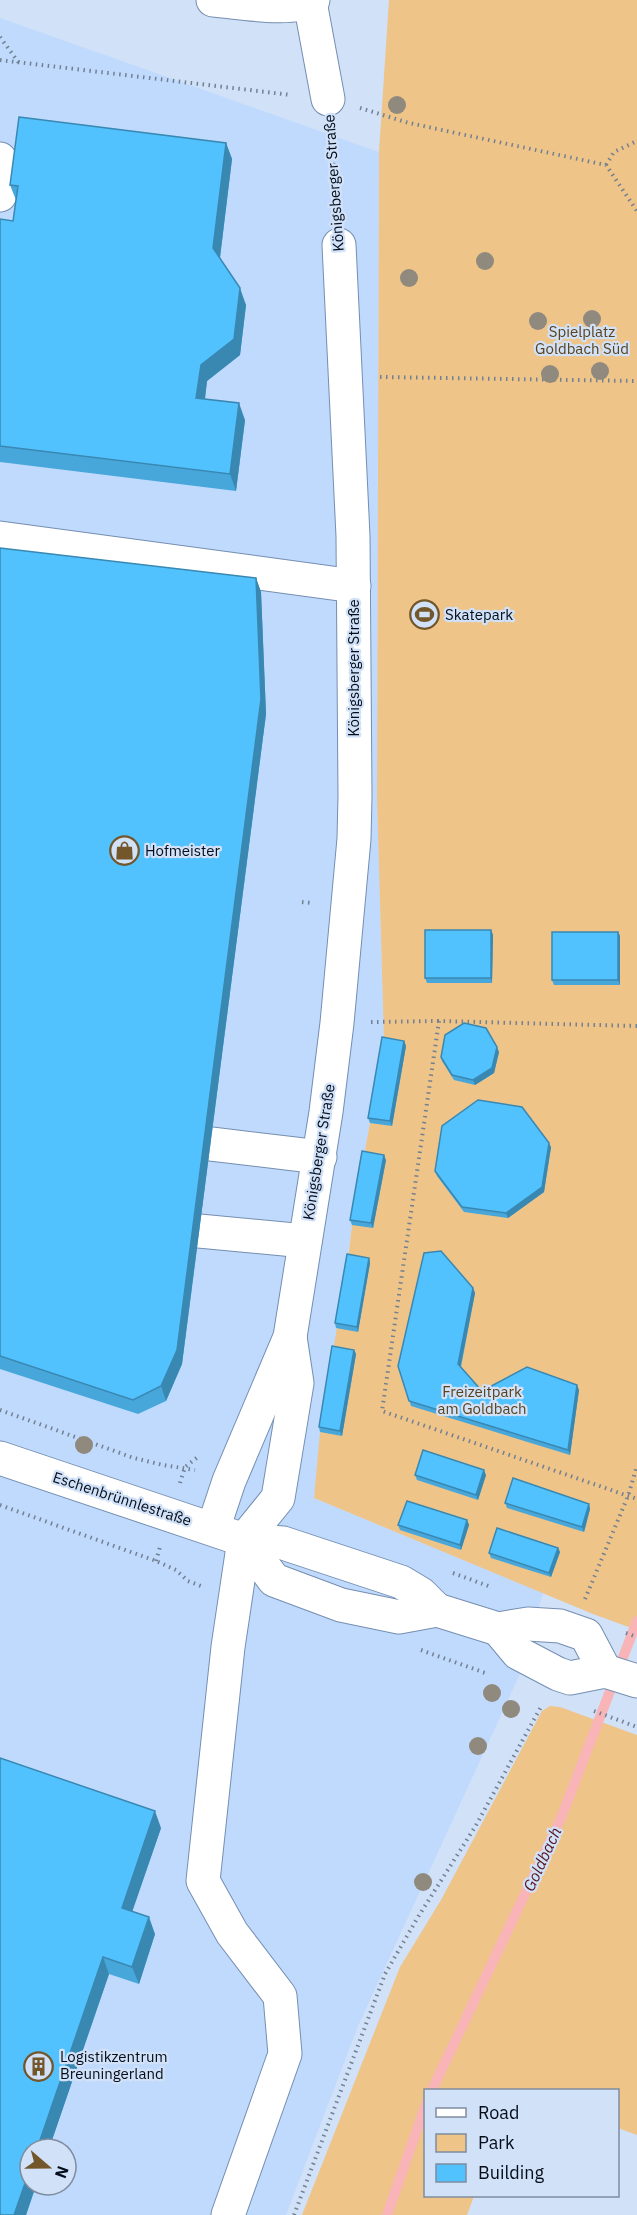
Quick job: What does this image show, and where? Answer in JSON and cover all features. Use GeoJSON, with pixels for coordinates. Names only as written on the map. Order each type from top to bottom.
{"type":"FeatureCollection","features":[{"type":"Feature","properties":{"kind":"street"},"geometry":{"type":"LineString","coordinates":[[213,0],[285,6],[312,1]]}},
{"type":"Feature","properties":{"kind":"street","name":"Königsberger Straße"},"geometry":{"type":"LineString","coordinates":[[312,1],[328,99]]}},
{"type":"Feature","properties":{"kind":"street"},"geometry":{"type":"LineString","coordinates":[[0,159],[4,181],[0,195]]}},
{"type":"Feature","properties":{"kind":"street","name":"Königsberger Straße"},"geometry":{"type":"LineString","coordinates":[[213,1529],[229,1480],[290,1336],[320,1157],[337,1023],[354,839],[354,586],[339,244]]}},
{"type":"Feature","properties":{"kind":"street"},"geometry":{"type":"LineString","coordinates":[[0,538],[354,586]]}},
{"type":"Feature","properties":{"kind":"street"},"geometry":{"type":"LineString","coordinates":[[211,1144],[320,1157]]}},
{"type":"Feature","properties":{"kind":"street"},"geometry":{"type":"LineString","coordinates":[[199,1231],[305,1241]]}},
{"type":"Feature","properties":{"kind":"street","name":"Königsberger Straße"},"geometry":{"type":"LineString","coordinates":[[244,1540],[278,1498],[297,1383],[290,1336]]}},
{"type":"Feature","properties":{"kind":"street","name":"Eschenbrünnlestraße"},"geometry":{"type":"LineString","coordinates":[[0,1458],[244,1540],[283,1543],[401,1582],[421,1594],[437,1610],[498,1629],[528,1624],[560,1626],[579,1633]]}},
{"type":"Feature","properties":{"kind":"street"},"geometry":{"type":"LineString","coordinates":[[228,2215],[285,2054],[280,1996],[232,1933],[203,1881],[228,1647],[244,1540]]}},
{"type":"Feature","properties":{"kind":"street"},"geometry":{"type":"LineString","coordinates":[[498,1629],[518,1653],[564,1676],[605,1671],[637,1682]]}},
{"type":"Feature","properties":{"kind":"street"},"geometry":{"type":"LineString","coordinates":[[579,1633],[605,1671]]}},
{"type":"Feature","properties":{"kind":"path"},"geometry":{"type":"LineString","coordinates":[[0,37],[19,63]]}},
{"type":"Feature","properties":{"kind":"path"},"geometry":{"type":"LineString","coordinates":[[0,60],[328,99],[409,123],[606,165],[637,212]]}},
{"type":"Feature","properties":{"kind":"path","name":"Königsberger Straße"},"geometry":{"type":"LineString","coordinates":[[328,99],[339,244]]}},
{"type":"Feature","properties":{"kind":"path"},"geometry":{"type":"LineString","coordinates":[[606,165],[614,152],[637,141]]}},
{"type":"Feature","properties":{"kind":"path"},"geometry":{"type":"LineString","coordinates":[[346,376],[637,381]]}},
{"type":"Feature","properties":{"kind":"path"},"geometry":{"type":"LineString","coordinates":[[337,1023],[406,1020],[637,1026]]}},
{"type":"Feature","properties":{"kind":"path"},"geometry":{"type":"LineString","coordinates":[[439,1021],[382,1411],[637,1499]]}},
{"type":"Feature","properties":{"kind":"path"},"geometry":{"type":"LineString","coordinates":[[0,1410],[134,1458],[163,1466],[185,1467]]}},
{"type":"Feature","properties":{"kind":"path"},"geometry":{"type":"LineString","coordinates":[[579,1633],[637,1466]]}},
{"type":"Feature","properties":{"kind":"path"},"geometry":{"type":"LineString","coordinates":[[294,2215],[385,1974],[475,1827],[539,1708],[564,1676]]}},
{"type":"Feature","properties":{"kind":"path"},"geometry":{"type":"LineString","coordinates":[[583,1707],[636,1726]]}},
{"type":"Feature","properties":{"kind":"shaded area"},"geometry":{"type":"Polygon","coordinates":[[[0,18],[379,152],[377,798],[384,1042],[352,1225],[314,1498],[543,1593],[519,1676],[358,2026],[286,2215],[0,2215],[0,18]]]}},
{"type":"Feature","properties":{"kind":"green space","name":"Freizeitpark am Goldbach"},"geometry":{"type":"Polygon","coordinates":[[[389,0],[637,0],[637,1630],[593,1614],[314,1498],[320,1432],[352,1225],[384,1042],[377,798],[379,152],[389,0]]]}},
{"type":"Feature","properties":{"kind":"green space"},"geometry":{"type":"Polygon","coordinates":[[[550,1706],[560,1707],[637,1735],[637,2135],[619,2128],[619,2089],[424,2089],[424,2197],[474,2197],[467,2215],[302,2215],[400,1967],[441,1900],[542,1711],[550,1706]]]}},
{"type":"Feature","properties":{"kind":"building"},"geometry":{"type":"Polygon","coordinates":[[[19,117],[226,143],[213,248],[240,288],[234,339],[201,365],[196,398],[239,403],[230,474],[0,446],[0,219],[13,221],[18,186],[10,185],[19,117]]]}},
{"type":"Feature","properties":{"kind":"building","name":"Hofmeister"},"geometry":{"type":"Polygon","coordinates":[[[0,548],[256,578],[261,699],[177,1350],[161,1386],[133,1400],[0,1356],[0,548]]]}},
{"type":"Feature","properties":{"kind":"building"},"geometry":{"type":"Polygon","coordinates":[[[425,930],[491,930],[491,978],[425,978],[425,930]]]}},
{"type":"Feature","properties":{"kind":"building"},"geometry":{"type":"Polygon","coordinates":[[[552,932],[618,932],[618,980],[552,980],[552,932]]]}},
{"type":"Feature","properties":{"kind":"building"},"geometry":{"type":"Polygon","coordinates":[[[464,1023],[486,1028],[497,1047],[492,1068],[473,1080],[452,1075],[441,1057],[445,1035],[464,1023]]]}},
{"type":"Feature","properties":{"kind":"building"},"geometry":{"type":"Polygon","coordinates":[[[382,1037],[404,1041],[390,1121],[368,1118],[382,1037]]]}},
{"type":"Feature","properties":{"kind":"building"},"geometry":{"type":"Polygon","coordinates":[[[478,1100],[522,1107],[549,1143],[542,1187],[506,1213],[462,1207],[435,1171],[442,1126],[478,1100]]]}},
{"type":"Feature","properties":{"kind":"building"},"geometry":{"type":"Polygon","coordinates":[[[362,1151],[384,1155],[371,1223],[350,1220],[362,1151]]]}},
{"type":"Feature","properties":{"kind":"building"},"geometry":{"type":"Polygon","coordinates":[[[441,1251],[473,1288],[458,1364],[482,1391],[527,1367],[577,1385],[568,1450],[409,1401],[398,1366],[424,1253],[441,1251]]]}},
{"type":"Feature","properties":{"kind":"building"},"geometry":{"type":"Polygon","coordinates":[[[347,1254],[369,1258],[357,1327],[335,1323],[347,1254]]]}},
{"type":"Feature","properties":{"kind":"building"},"geometry":{"type":"Polygon","coordinates":[[[332,1346],[354,1350],[340,1431],[319,1427],[332,1346]]]}},
{"type":"Feature","properties":{"kind":"building"},"geometry":{"type":"Polygon","coordinates":[[[423,1450],[484,1470],[476,1495],[415,1475],[423,1450]]]}},
{"type":"Feature","properties":{"kind":"building"},"geometry":{"type":"Polygon","coordinates":[[[513,1478],[589,1504],[582,1527],[505,1503],[513,1478]]]}},
{"type":"Feature","properties":{"kind":"building"},"geometry":{"type":"Polygon","coordinates":[[[407,1501],[467,1520],[460,1545],[398,1525],[407,1501]]]}},
{"type":"Feature","properties":{"kind":"building"},"geometry":{"type":"Polygon","coordinates":[[[497,1528],[558,1548],[549,1573],[489,1553],[497,1528]]]}},
{"type":"Feature","properties":{"kind":"building","name":"Logistikzentrum Breuningerland"},"geometry":{"type":"Polygon","coordinates":[[[0,1758],[155,1811],[122,1908],[149,1917],[132,1967],[103,1957],[41,2137],[18,2137],[18,2197],[20,2197],[14,2215],[0,2215],[0,1758]]]}},
{"type":"Feature","properties":{"kind":"waterway","name":"Goldbach"},"geometry":{"type":"LineString","coordinates":[[432,2089],[561,1818],[637,1621]]}},
{"type":"Feature","properties":{"kind":"waterway","name":"Goldbach"},"geometry":{"type":"LineString","coordinates":[[387,2215],[424,2110]]}},
{"type":"Feature","properties":{"kind":"place","name":"Skatepark"},"geometry":{"type":"Point","coordinates":[424,615]}},
{"type":"Feature","properties":{"kind":"place","name":"Hofmeister"},"geometry":{"type":"Point","coordinates":[124,851]}},
{"type":"Feature","properties":{"kind":"place","name":"Logistikzentrum Breuningerland"},"geometry":{"type":"Point","coordinates":[39,2066]}},
{"type":"Feature","properties":{"kind":"park label","name":"Spielplatz Goldbach Süd"},"geometry":{"type":"Point","coordinates":[582,340]}}]}
